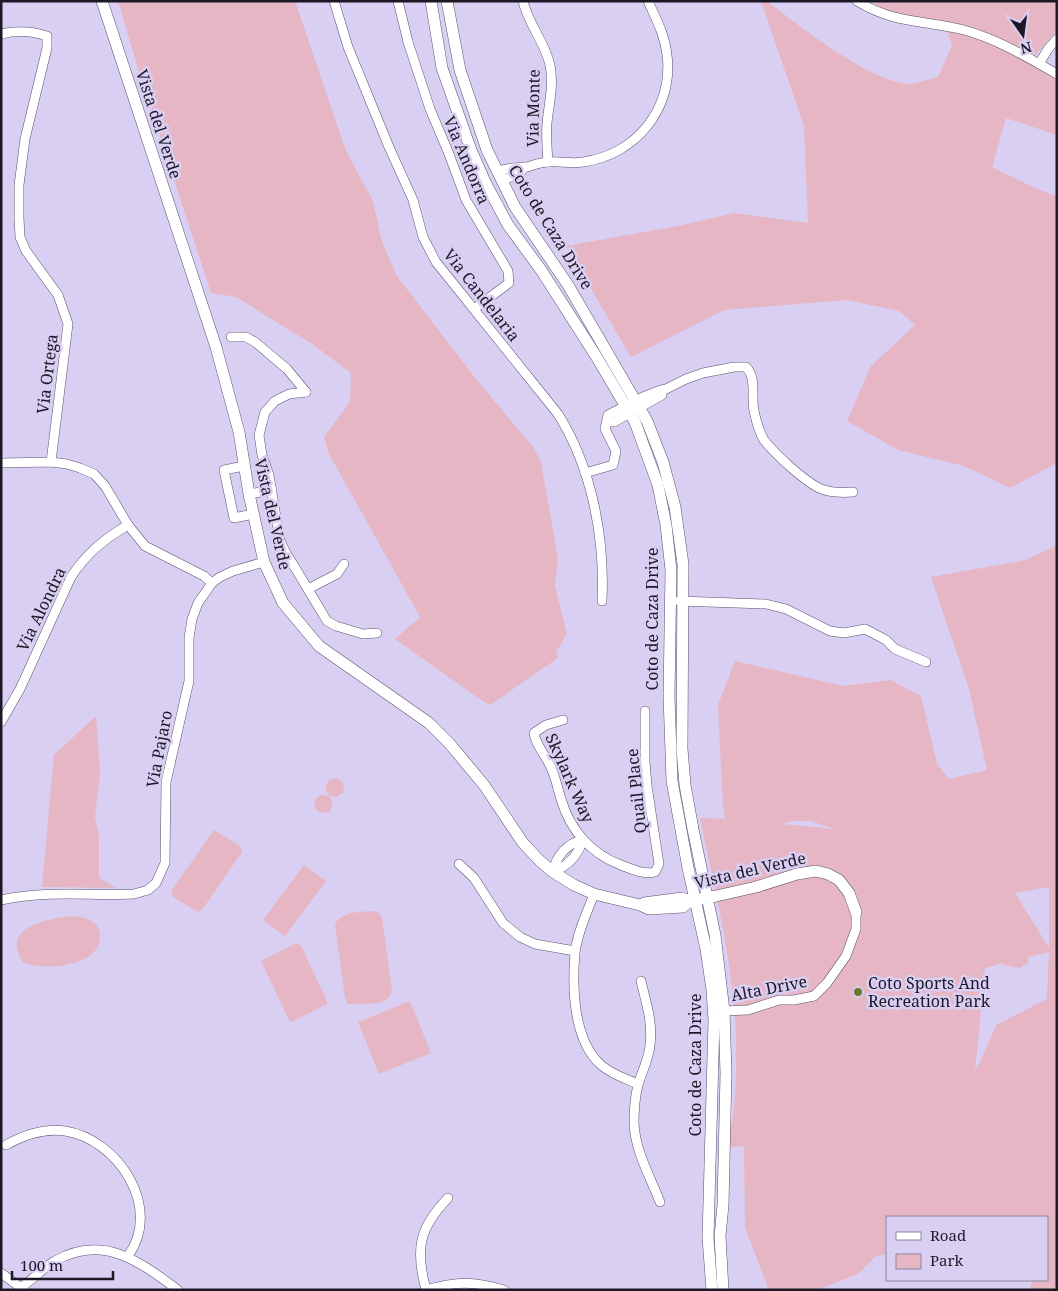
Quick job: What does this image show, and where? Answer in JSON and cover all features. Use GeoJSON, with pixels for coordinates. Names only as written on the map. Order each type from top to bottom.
{"type":"FeatureCollection","features":[{"type":"Feature","properties":{"kind":"main road","name":"Vista del Verde"},"geometry":{"type":"LineString","coordinates":[[102,1],[216,347],[238,432],[264,562],[283,603],[319,646],[429,723],[449,743],[484,785],[523,843],[553,872],[574,885],[594,894],[640,904],[650,901],[682,898],[697,899],[756,887],[797,874],[816,871],[828,874],[839,880],[849,893],[856,912]]}},
{"type":"Feature","properties":{"kind":"main road","name":"Coto de Caza Drive"},"geometry":{"type":"LineString","coordinates":[[431,1],[442,68],[484,182],[508,225],[541,270],[596,356],[656,441],[671,486],[679,532],[684,601],[682,749],[692,822],[697,899],[715,934],[724,1011],[726,1082],[723,1205],[720,1236],[724,1290]]}},
{"type":"Feature","properties":{"kind":"main road","name":"Coto de Caza Drive"},"geometry":{"type":"LineString","coordinates":[[447,1],[460,70],[487,150],[515,207],[568,285],[632,406],[662,501],[669,548],[671,600],[669,696],[672,781],[675,804],[697,899],[712,983],[714,1020],[708,1238],[712,1290]]}},
{"type":"Feature","properties":{"kind":"street","name":"Via Candelaria"},"geometry":{"type":"LineString","coordinates":[[334,1],[348,47],[388,146],[414,200],[428,250],[558,414],[571,435],[585,473],[600,539],[603,571],[602,601]]}},
{"type":"Feature","properties":{"kind":"street","name":"Via Andorra"},"geometry":{"type":"LineString","coordinates":[[398,1],[408,42],[430,109],[466,200],[508,271],[509,283],[474,309]]}},
{"type":"Feature","properties":{"kind":"street","name":"Via Monte"},"geometry":{"type":"LineString","coordinates":[[523,1],[531,26],[546,53],[550,66],[552,91],[547,123],[548,162]]}},
{"type":"Feature","properties":{"kind":"street"},"geometry":{"type":"LineString","coordinates":[[499,176],[521,172],[524,167],[548,162],[582,162],[601,158],[616,152],[642,133],[657,113],[666,88],[667,54],[660,26],[648,1]]}},
{"type":"Feature","properties":{"kind":"street"},"geometry":{"type":"LineString","coordinates":[[857,1],[890,17],[963,30],[991,39],[1057,74]]}},
{"type":"Feature","properties":{"kind":"street","name":"Via Ortega"},"geometry":{"type":"LineString","coordinates":[[1,34],[20,30],[47,36],[47,48],[20,168],[19,218],[20,237],[26,251],[58,295],[68,324],[51,462]]}},
{"type":"Feature","properties":{"kind":"street"},"geometry":{"type":"LineString","coordinates":[[1039,64],[1057,39]]}},
{"type":"Feature","properties":{"kind":"street"},"geometry":{"type":"LineString","coordinates":[[231,336],[246,337],[255,342],[286,369],[306,392],[290,394],[276,401],[265,412],[259,435],[272,490],[280,541],[287,556],[327,621],[336,626],[363,634],[377,633]]}},
{"type":"Feature","properties":{"kind":"street"},"geometry":{"type":"LineString","coordinates":[[585,473],[614,465],[616,451],[605,429],[608,415],[663,394],[666,389],[703,373],[734,367],[746,367],[752,375],[753,409],[763,438],[805,479],[820,489],[836,493],[853,492]]}},
{"type":"Feature","properties":{"kind":"street"},"geometry":{"type":"LineString","coordinates":[[1,463],[51,462],[67,464],[94,474],[105,486],[128,525],[145,546],[204,576],[212,583]]}},
{"type":"Feature","properties":{"kind":"street"},"geometry":{"type":"LineString","coordinates":[[244,466],[224,470],[234,518],[253,514]]}},
{"type":"Feature","properties":{"kind":"street"},"geometry":{"type":"LineString","coordinates":[[249,494],[272,490]]}},
{"type":"Feature","properties":{"kind":"street","name":"Via Alondra"},"geometry":{"type":"LineString","coordinates":[[1,722],[20,689],[71,577],[81,562],[101,542],[128,525]]}},
{"type":"Feature","properties":{"kind":"street","name":"Via Pajaro"},"geometry":{"type":"LineString","coordinates":[[1,900],[49,894],[134,894],[148,890],[156,883],[165,863],[166,782],[189,681],[189,638],[192,619],[198,603],[212,583],[233,570],[264,562]]}},
{"type":"Feature","properties":{"kind":"street"},"geometry":{"type":"LineString","coordinates":[[308,589],[337,574],[344,564]]}},
{"type":"Feature","properties":{"kind":"street"},"geometry":{"type":"LineString","coordinates":[[671,600],[766,604],[786,609],[830,631],[844,633],[865,629],[886,640],[895,649],[926,662]]}},
{"type":"Feature","properties":{"kind":"street","name":"Quail Place"},"geometry":{"type":"LineString","coordinates":[[645,711],[646,769],[658,853],[658,868]]}},
{"type":"Feature","properties":{"kind":"street","name":"Skylark Way"},"geometry":{"type":"LineString","coordinates":[[563,720],[546,725],[534,733],[535,743],[552,768],[567,816],[574,830],[583,840],[610,861],[642,872],[654,872],[658,868]]}},
{"type":"Feature","properties":{"kind":"street"},"geometry":{"type":"LineString","coordinates":[[553,872],[555,860],[572,842],[583,840]]}},
{"type":"Feature","properties":{"kind":"street"},"geometry":{"type":"LineString","coordinates":[[459,864],[474,878],[503,923],[520,937],[535,944],[575,951]]}},
{"type":"Feature","properties":{"kind":"street"},"geometry":{"type":"LineString","coordinates":[[594,894],[575,951],[575,1005],[578,1025],[584,1043],[601,1065],[638,1084]]}},
{"type":"Feature","properties":{"kind":"street","name":"Alta Drive"},"geometry":{"type":"LineString","coordinates":[[724,1011],[748,1010],[780,1000],[794,1000],[814,996],[827,984],[846,956],[856,930],[856,912]]}},
{"type":"Feature","properties":{"kind":"street"},"geometry":{"type":"LineString","coordinates":[[641,981],[651,1029],[646,1064],[638,1084],[634,1124],[642,1160],[660,1202]]}},
{"type":"Feature","properties":{"kind":"street"},"geometry":{"type":"LineString","coordinates":[[6,1144],[33,1133],[63,1131],[83,1136],[111,1154],[130,1179],[138,1198],[139,1218],[136,1240],[128,1256]]}},
{"type":"Feature","properties":{"kind":"street"},"geometry":{"type":"LineString","coordinates":[[448,1198],[428,1221],[422,1237],[421,1270],[426,1290],[449,1283],[460,1282],[504,1290]]}},
{"type":"Feature","properties":{"kind":"street"},"geometry":{"type":"LineString","coordinates":[[1,1273],[22,1288],[54,1261],[74,1253],[82,1251],[112,1252],[128,1256],[178,1290]]}},
{"type":"Feature","properties":{"kind":"green space"},"geometry":{"type":"Polygon","coordinates":[[[118,1],[295,1],[346,151],[373,201],[382,242],[397,276],[476,379],[533,447],[541,462],[558,559],[555,586],[567,634],[556,652],[558,658],[490,705],[395,639],[420,617],[329,454],[324,437],[350,402],[351,373],[312,344],[236,297],[211,293],[139,72],[118,1]]]}},
{"type":"Feature","properties":{"kind":"green space"},"geometry":{"type":"Polygon","coordinates":[[[761,1],[767,1],[815,37],[855,63],[892,81],[908,84],[938,77],[952,46],[946,26],[885,11],[871,1],[1057,1],[1057,30],[1034,57],[1057,69],[1057,135],[1006,118],[992,167],[1037,189],[1057,196],[1057,463],[1010,488],[964,466],[898,450],[847,421],[871,366],[915,325],[899,311],[847,300],[724,310],[631,357],[566,246],[678,226],[734,213],[808,223],[804,126],[761,1]]]}},
{"type":"Feature","properties":{"kind":"green space"},"geometry":{"type":"Polygon","coordinates":[[[1057,545],[1057,1290],[1030,1290],[1032,1281],[1048,1281],[1048,1216],[886,1216],[886,1254],[876,1256],[858,1274],[817,1290],[769,1290],[745,1228],[744,1146],[725,1148],[734,1108],[736,1087],[734,1002],[725,940],[700,818],[725,819],[718,705],[735,661],[843,686],[891,680],[921,696],[937,764],[949,779],[987,770],[969,689],[931,577],[1026,560],[1057,545]],[[792,821],[782,824],[834,829],[811,821],[792,821]],[[1049,887],[1015,893],[1049,948],[1049,887]],[[1049,952],[1028,957],[1028,963],[1020,968],[1004,965],[1003,963],[985,968],[975,1071],[996,1025],[1047,999],[1049,952]]]}},
{"type":"Feature","properties":{"kind":"green space"},"geometry":{"type":"Polygon","coordinates":[[[96,716],[100,773],[95,817],[99,837],[99,878],[116,888],[42,887],[54,755],[96,716]]]}},
{"type":"Feature","properties":{"kind":"green space"},"geometry":{"type":"Polygon","coordinates":[[[337,778],[343,783],[344,792],[337,797],[330,796],[333,804],[330,811],[325,813],[318,811],[315,801],[321,795],[329,796],[326,790],[327,784],[330,780],[337,778]]]}},
{"type":"Feature","properties":{"kind":"green space"},"geometry":{"type":"Polygon","coordinates":[[[214,830],[240,846],[242,852],[202,910],[198,912],[171,894],[214,830]]]}},
{"type":"Feature","properties":{"kind":"green space"},"geometry":{"type":"Polygon","coordinates":[[[304,865],[326,881],[285,936],[263,920],[304,865]]]}},
{"type":"Feature","properties":{"kind":"green space"},"geometry":{"type":"Polygon","coordinates":[[[373,911],[379,913],[382,918],[392,991],[387,999],[381,1002],[348,1004],[345,998],[335,925],[341,917],[346,915],[373,911]]]}},
{"type":"Feature","properties":{"kind":"green space"},"geometry":{"type":"Polygon","coordinates":[[[72,916],[90,920],[99,929],[100,939],[96,950],[92,954],[65,965],[47,967],[23,962],[18,950],[18,940],[22,932],[40,922],[72,916]]]}},
{"type":"Feature","properties":{"kind":"green space"},"geometry":{"type":"Polygon","coordinates":[[[294,944],[301,946],[327,1004],[292,1022],[289,1020],[261,961],[294,944]]]}},
{"type":"Feature","properties":{"kind":"green space"},"geometry":{"type":"Polygon","coordinates":[[[410,1001],[431,1053],[379,1074],[358,1022],[410,1001]]]}},
{"type":"Feature","properties":{"kind":"place","name":"Coto Sports And Recreation Park"},"geometry":{"type":"Point","coordinates":[858,992]}}]}
